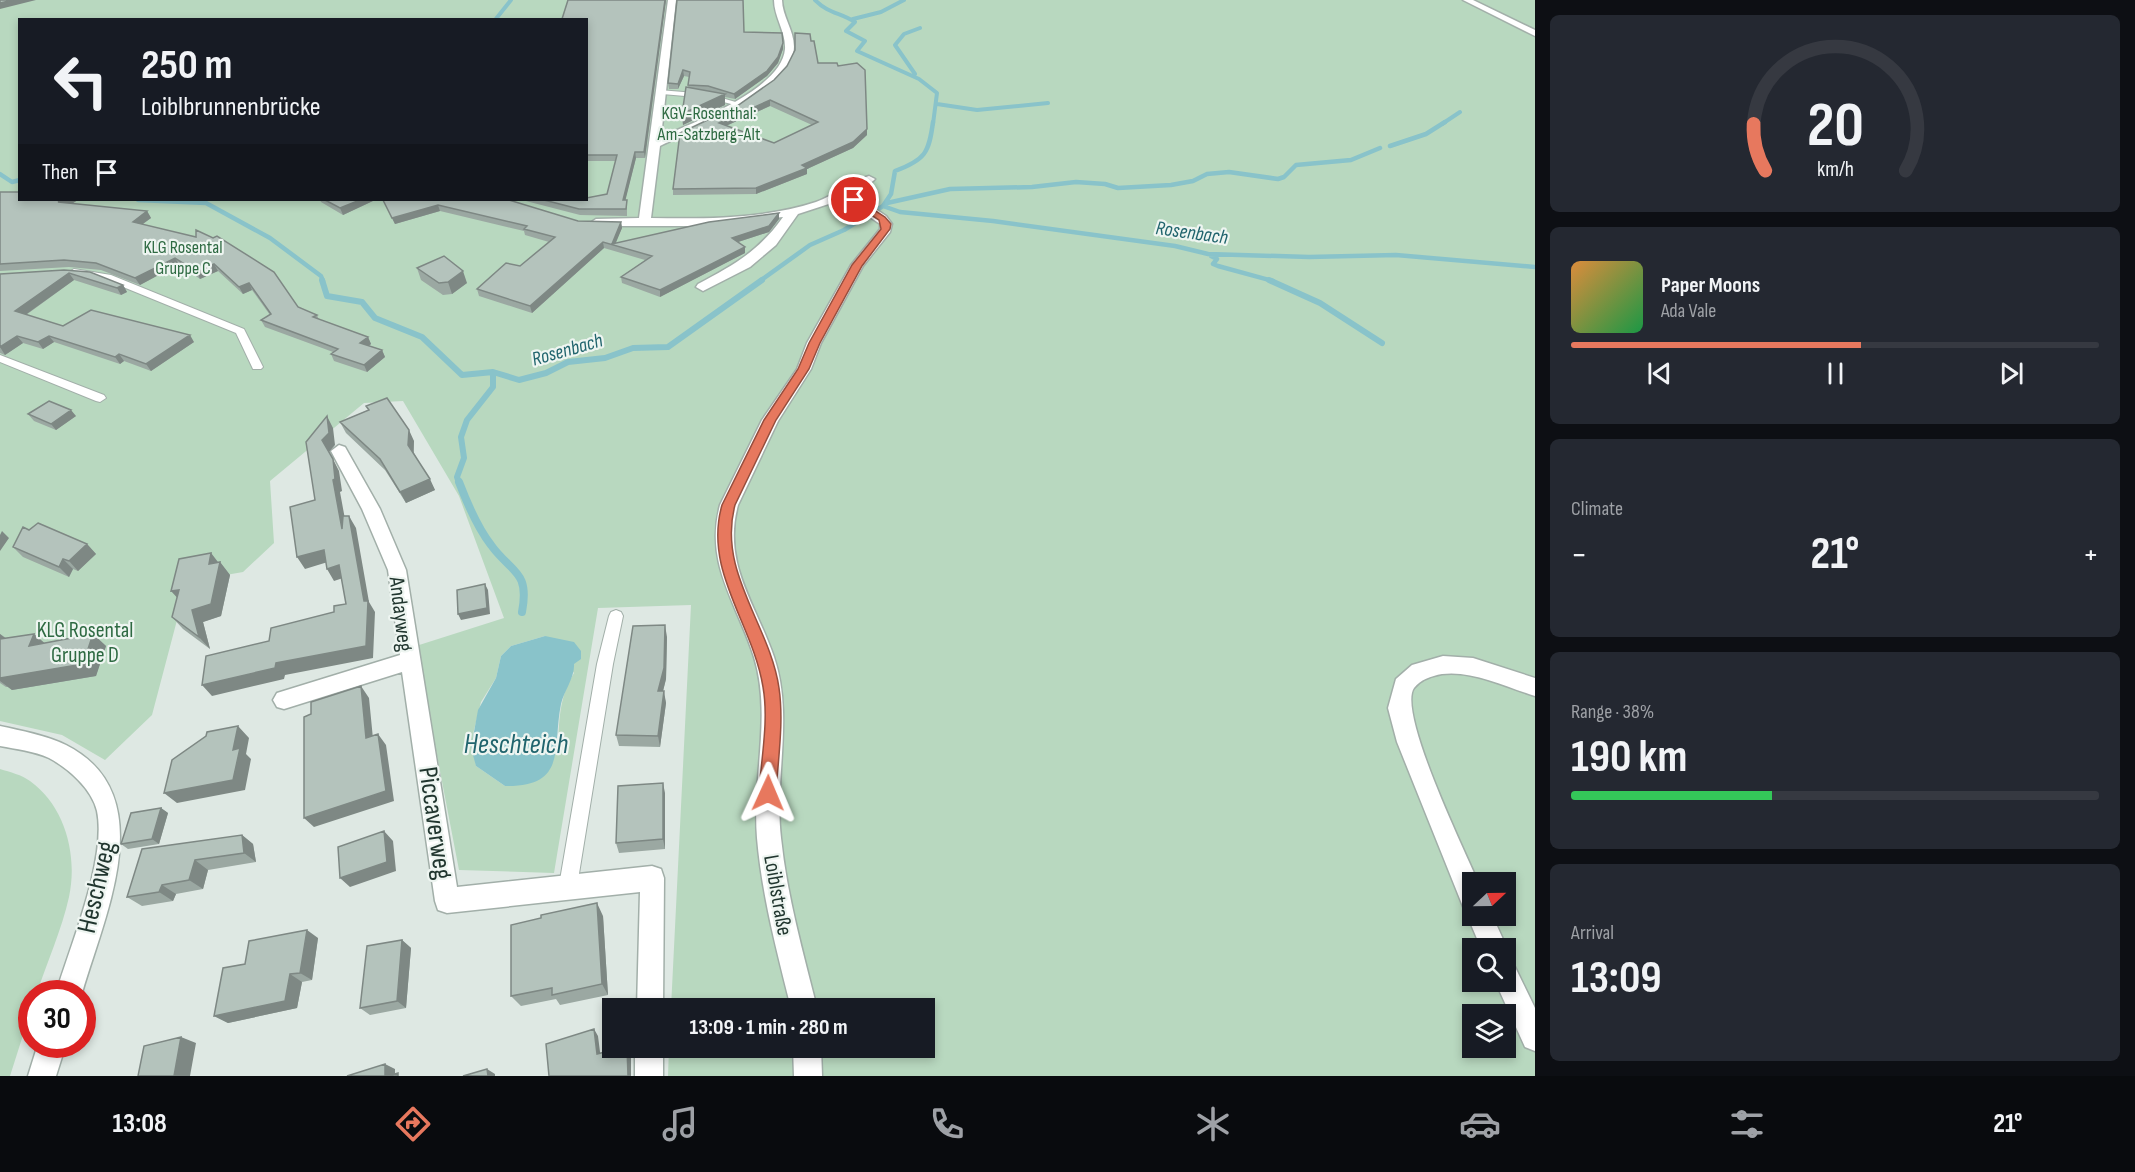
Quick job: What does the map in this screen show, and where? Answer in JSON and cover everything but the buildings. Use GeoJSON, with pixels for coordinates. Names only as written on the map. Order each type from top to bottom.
{"type":"FeatureCollection","features":[{"type":"Feature","properties":{"kind":"street"},"geometry":{"type":"LineString","coordinates":[[645,222],[672,0]]}},
{"type":"Feature","properties":{"kind":"street"},"geometry":{"type":"LineString","coordinates":[[655,144],[735,103],[770,82],[787,61],[789,36],[777,4],[778,0]]}},
{"type":"Feature","properties":{"kind":"street"},"geometry":{"type":"LineString","coordinates":[[1467,0],[1535,33]]}},
{"type":"Feature","properties":{"kind":"street"},"geometry":{"type":"LineString","coordinates":[[580,221],[618,224],[739,220],[794,211],[850,198],[869,179]]}},
{"type":"Feature","properties":{"kind":"street","name":"Loiblstraße"},"geometry":{"type":"LineString","coordinates":[[802,998],[782,917],[769,838],[768,793],[773,714],[771,688],[764,657],[733,583],[726,557],[724,520],[733,496],[770,420],[804,369],[814,343],[857,265],[886,229],[885,221],[850,198]]}},
{"type":"Feature","properties":{"kind":"street"},"geometry":{"type":"LineString","coordinates":[[704,287],[745,264],[772,242],[794,211]]}},
{"type":"Feature","properties":{"kind":"street","name":"Andayweg"},"geometry":{"type":"LineString","coordinates":[[284,700],[412,660],[397,570],[372,509],[339,451]]}},
{"type":"Feature","properties":{"kind":"street","name":"Piccaverweg"},"geometry":{"type":"LineString","coordinates":[[412,660],[447,901],[652,878],[650,998]]}},
{"type":"Feature","properties":{"kind":"street"},"geometry":{"type":"LineString","coordinates":[[1462,873],[1408,742],[1399,708],[1404,685],[1419,671],[1443,665],[1473,667],[1535,687]]}},
{"type":"Feature","properties":{"kind":"street","name":"Heschweg"},"geometry":{"type":"LineString","coordinates":[[0,736],[59,753],[97,786],[109,811],[110,839],[73,980]]}},
{"type":"Feature","properties":{"kind":"street"},"geometry":{"type":"LineString","coordinates":[[1514,992],[1535,1037]]}},
{"type":"Feature","properties":{"kind":"street"},"geometry":{"type":"LineString","coordinates":[[42,1076],[48,1058]]}},
{"type":"Feature","properties":{"kind":"street"},"geometry":{"type":"LineString","coordinates":[[648,1076],[649,1058]]}},
{"type":"Feature","properties":{"kind":"street"},"geometry":{"type":"LineString","coordinates":[[807,1058],[808,1076]]}},
{"type":"Feature","properties":{"kind":"lane"},"geometry":{"type":"LineString","coordinates":[[662,93],[708,96],[735,103]]}},
{"type":"Feature","properties":{"kind":"lane"},"geometry":{"type":"LineString","coordinates":[[57,272],[87,273],[108,277],[240,331],[257,367]]}},
{"type":"Feature","properties":{"kind":"lane"},"geometry":{"type":"LineString","coordinates":[[0,358],[100,398]]}},
{"type":"Feature","properties":{"kind":"lane"},"geometry":{"type":"LineString","coordinates":[[568,886],[605,664],[616,616]]}},
{"type":"Feature","properties":{"kind":"green space"},"geometry":{"type":"Polygon","coordinates":[[[0,0],[1535,0],[1535,1076],[668,1076],[669,1058],[935,1058],[935,998],[671,998],[691,605],[598,608],[554,873],[459,870],[416,646],[504,618],[459,496],[403,401],[364,403],[270,481],[274,543],[243,572],[203,579],[186,586],[152,715],[105,760],[62,735],[0,721],[0,0]],[[545,636],[511,646],[501,656],[496,678],[481,702],[473,734],[476,766],[505,786],[558,749],[563,700],[574,673],[545,636]]]}},
{"type":"Feature","properties":{"kind":"green space"},"geometry":{"type":"Polygon","coordinates":[[[0,769],[20,775],[30,781],[52,804],[66,833],[72,865],[66,909],[42,980],[18,980],[18,1051],[10,1076],[0,1076],[0,769]]]}},
{"type":"Feature","properties":{"kind":"water","name":"Heschteich"},"geometry":{"type":"Polygon","coordinates":[[[545,636],[574,642],[581,651],[581,659],[574,664],[573,674],[561,704],[556,750],[548,772],[539,780],[525,785],[505,786],[476,766],[471,748],[478,710],[496,678],[501,656],[511,646],[545,636]]]}},
{"type":"Feature","properties":{"kind":"waterway"},"geometry":{"type":"LineString","coordinates":[[497,18],[511,0]]}},
{"type":"Feature","properties":{"kind":"waterway","name":"Rosenbach"},"geometry":{"type":"LineString","coordinates":[[815,0],[825,8],[855,22],[846,31],[865,41],[857,51],[919,79],[937,93],[933,124]]}},
{"type":"Feature","properties":{"kind":"waterway"},"geometry":{"type":"LineString","coordinates":[[853,19],[881,12],[904,0]]}},
{"type":"Feature","properties":{"kind":"waterway"},"geometry":{"type":"LineString","coordinates":[[915,74],[895,45],[904,34],[920,28]]}},
{"type":"Feature","properties":{"kind":"waterway"},"geometry":{"type":"LineString","coordinates":[[937,104],[977,110],[1048,103]]}},
{"type":"Feature","properties":{"kind":"waterway"},"geometry":{"type":"LineString","coordinates":[[1445,122],[1460,112]]}},
{"type":"Feature","properties":{"kind":"waterway","name":"Rosenbach"},"geometry":{"type":"LineString","coordinates":[[883,206],[891,194],[895,171],[913,163],[924,154],[930,141],[933,122]]}},
{"type":"Feature","properties":{"kind":"waterway"},"geometry":{"type":"LineString","coordinates":[[1390,146],[1426,134],[1445,122]]}},
{"type":"Feature","properties":{"kind":"waterway"},"geometry":{"type":"LineString","coordinates":[[887,203],[950,189],[1032,187],[1076,182],[1105,184],[1118,188],[1171,185],[1193,181],[1207,174],[1229,172],[1278,179],[1284,177],[1296,165],[1351,160],[1380,148]]}},
{"type":"Feature","properties":{"kind":"waterway","name":"Rosenbach"},"geometry":{"type":"LineString","coordinates":[[0,174],[12,182],[18,180]]}},
{"type":"Feature","properties":{"kind":"waterway","name":"Rosenbach"},"geometry":{"type":"LineString","coordinates":[[161,201],[206,203],[270,238],[321,276],[323,281]]}},
{"type":"Feature","properties":{"kind":"waterway","name":"Rosenbach"},"geometry":{"type":"LineString","coordinates":[[760,281],[810,245],[844,230],[883,206]]}},
{"type":"Feature","properties":{"kind":"waterway","name":"Rosenbach"},"geometry":{"type":"LineString","coordinates":[[883,206],[900,212],[993,221],[1175,246],[1208,254],[1309,257],[1396,255],[1535,267]]}},
{"type":"Feature","properties":{"kind":"waterway"},"geometry":{"type":"LineString","coordinates":[[1211,256],[1217,259],[1213,264],[1273,281]]}},
{"type":"Feature","properties":{"kind":"waterway","name":"Rosenbach"},"geometry":{"type":"LineString","coordinates":[[322,280],[327,296],[362,302],[375,318],[422,337],[462,375],[493,372]]}},
{"type":"Feature","properties":{"kind":"waterway","name":"Rosenbach"},"geometry":{"type":"LineString","coordinates":[[493,372],[519,380],[546,373],[568,362],[605,358],[633,348],[668,347],[762,280]]}},
{"type":"Feature","properties":{"kind":"waterway"},"geometry":{"type":"LineString","coordinates":[[1269,280],[1320,303],[1382,343]]}},
{"type":"Feature","properties":{"kind":"waterway"},"geometry":{"type":"LineString","coordinates":[[459,483],[457,477],[464,458],[461,437],[467,420],[493,387],[493,372]]}},
{"type":"Feature","properties":{"kind":"waterway"},"geometry":{"type":"LineString","coordinates":[[459,482],[486,538],[521,580],[524,598],[522,612]]}},
{"type":"Feature","properties":{"kind":"route"},"geometry":{"type":"LineString","coordinates":[[768,793],[768,761],[773,714],[769,672],[733,583],[723,539],[724,520],[740,480],[770,420],[804,369],[814,343],[852,278],[857,265],[887,227],[885,221],[854,200]]}},
{"type":"Feature","properties":{"kind":"park label","name":"KGV-Rosenthal: Am-Satzberg-Alt"},"geometry":{"type":"Point","coordinates":[709,123]}},
{"type":"Feature","properties":{"kind":"park label","name":"KLG Rosental Gruppe C"},"geometry":{"type":"Point","coordinates":[183,257]}},
{"type":"Feature","properties":{"kind":"park label","name":"KLG Rosental Gruppe D"},"geometry":{"type":"Point","coordinates":[85,642]}}]}
